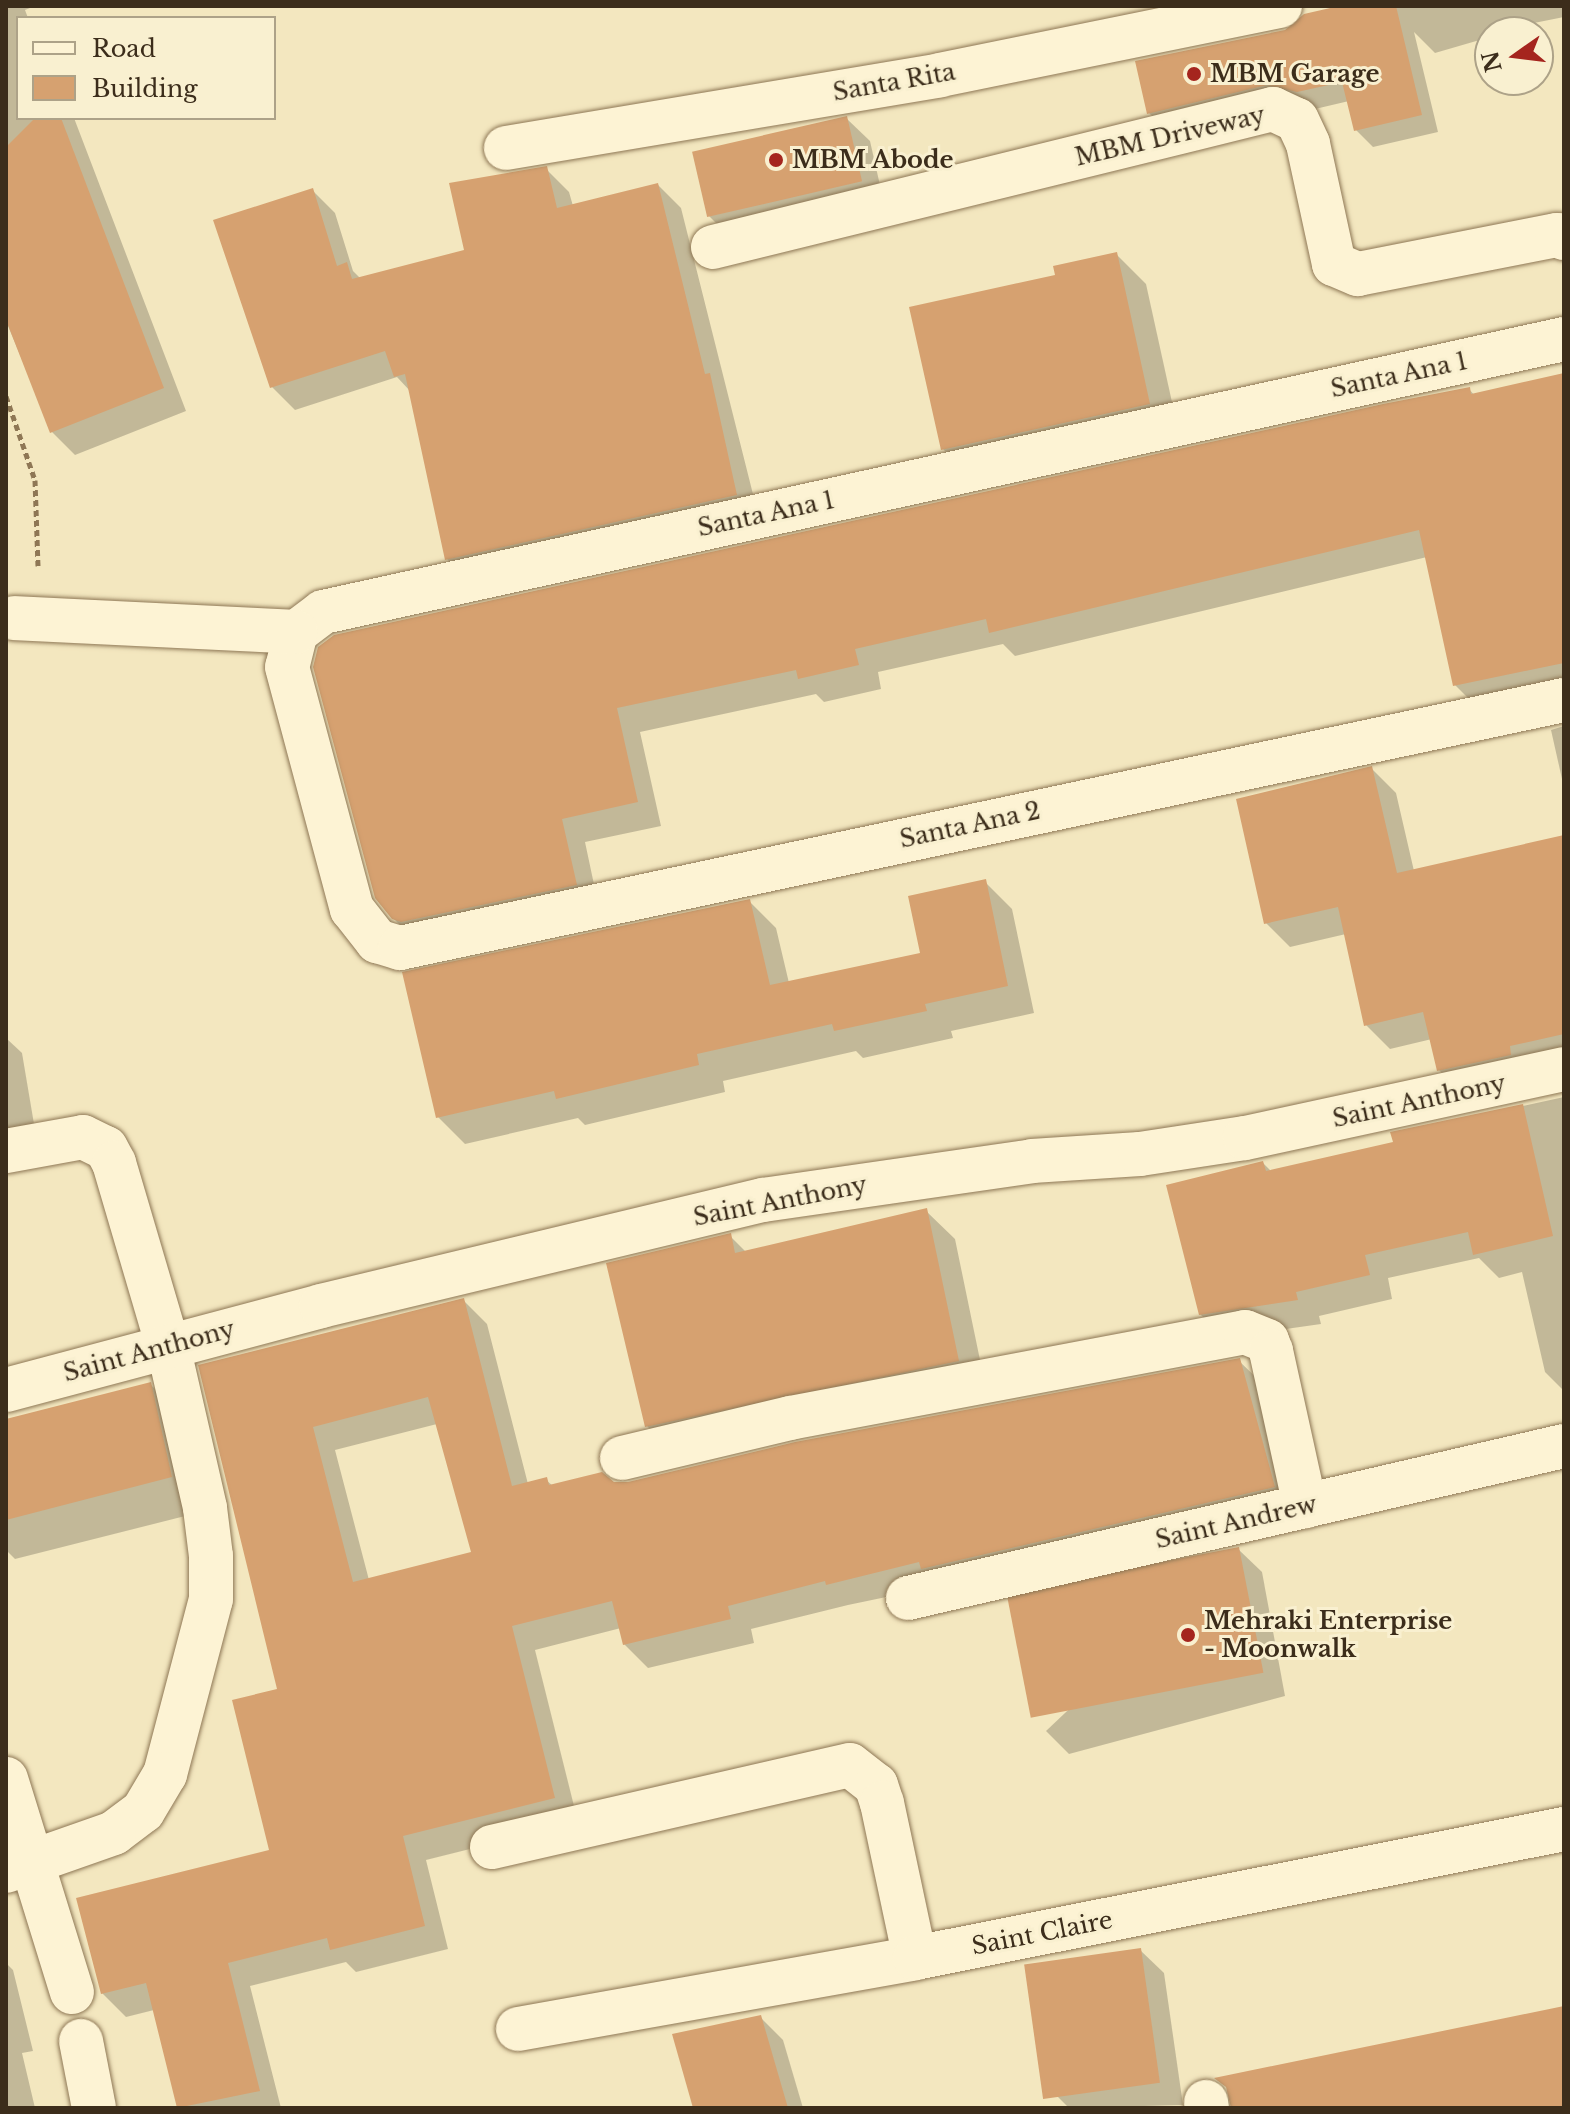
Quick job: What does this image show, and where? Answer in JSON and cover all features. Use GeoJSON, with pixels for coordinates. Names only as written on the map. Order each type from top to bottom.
{"type":"FeatureCollection","features":[{"type":"Feature","properties":{"kind":"street","name":"Santa Rita"},"geometry":{"type":"LineString","coordinates":[[506,148],[940,75],[1280,6]]}},
{"type":"Feature","properties":{"kind":"street","name":"MBM Driveway"},"geometry":{"type":"LineString","coordinates":[[713,247],[1273,109],[1297,120],[1308,144],[1334,264],[1358,274],[1557,235],[1564,238]]}},
{"type":"Feature","properties":{"kind":"street","name":"Santa Ana 1"},"geometry":{"type":"LineString","coordinates":[[296,632],[323,612],[1564,339]]}},
{"type":"Feature","properties":{"kind":"street"},"geometry":{"type":"LineString","coordinates":[[14,618],[296,632]]}},
{"type":"Feature","properties":{"kind":"street","name":"Santa Ana 2"},"geometry":{"type":"LineString","coordinates":[[296,632],[287,667],[352,909],[377,941],[400,948],[424,946],[1564,700]]}},
{"type":"Feature","properties":{"kind":"street","name":"Saint Anthony"},"geometry":{"type":"LineString","coordinates":[[6,1390],[168,1346],[763,1200],[1032,1161],[1140,1154],[1245,1138],[1564,1069]]}},
{"type":"Feature","properties":{"kind":"street"},"geometry":{"type":"LineString","coordinates":[[6,1151],[83,1137],[106,1148],[168,1346],[205,1508],[211,1556],[211,1599],[165,1774],[143,1811],[114,1833],[19,1868]]}},
{"type":"Feature","properties":{"kind":"street"},"geometry":{"type":"LineString","coordinates":[[622,1458],[790,1418],[1239,1332],[1260,1337],[1271,1351],[1305,1506]]}},
{"type":"Feature","properties":{"kind":"street","name":"Saint Andrew"},"geometry":{"type":"LineString","coordinates":[[908,1598],[1564,1446]]}},
{"type":"Feature","properties":{"kind":"street"},"geometry":{"type":"LineString","coordinates":[[492,1847],[850,1765],[876,1785],[915,1958]]}},
{"type":"Feature","properties":{"kind":"street"},"geometry":{"type":"LineString","coordinates":[[6,1779],[19,1868],[72,1992]]}},
{"type":"Feature","properties":{"kind":"street","name":"Saint Claire"},"geometry":{"type":"LineString","coordinates":[[518,2029],[915,1958],[1564,1829]]}},
{"type":"Feature","properties":{"kind":"street"},"geometry":{"type":"LineString","coordinates":[[81,2041],[94,2108]]}},
{"type":"Feature","properties":{"kind":"path"},"geometry":{"type":"LineString","coordinates":[[6,396],[26,449],[39,510],[32,596],[14,618]]}},
{"type":"Feature","properties":{"kind":"building"},"geometry":{"type":"Polygon","coordinates":[[[1339,6],[1396,6],[1422,115],[1354,131],[1342,82],[1297,92],[1267,85],[1147,114],[1135,61],[1285,30],[1304,14],[1339,6]]]}},
{"type":"Feature","properties":{"kind":"building","name":"MBM Abode"},"geometry":{"type":"Polygon","coordinates":[[[847,116],[862,181],[707,217],[692,152],[847,116]]]}},
{"type":"Feature","properties":{"kind":"building"},"geometry":{"type":"Polygon","coordinates":[[[33,120],[62,120],[164,388],[50,433],[6,320],[6,147],[33,120]]]}},
{"type":"Feature","properties":{"kind":"building"},"geometry":{"type":"Polygon","coordinates":[[[547,166],[557,208],[658,183],[705,374],[710,373],[737,495],[445,560],[405,374],[394,377],[385,351],[270,388],[213,220],[313,188],[337,266],[347,262],[352,279],[464,250],[449,183],[547,166]]]}},
{"type":"Feature","properties":{"kind":"building"},"geometry":{"type":"Polygon","coordinates":[[[1117,252],[1150,404],[941,450],[909,307],[1055,275],[1053,266],[1117,252]]]}},
{"type":"Feature","properties":{"kind":"building"},"geometry":{"type":"Polygon","coordinates":[[[1564,373],[1564,663],[1453,686],[1419,530],[989,633],[986,619],[855,649],[859,665],[798,679],[796,670],[617,708],[638,802],[562,819],[577,885],[401,922],[392,919],[375,898],[313,667],[318,647],[334,635],[1383,404],[1470,387],[1471,394],[1564,373]]]}},
{"type":"Feature","properties":{"kind":"building"},"geometry":{"type":"Polygon","coordinates":[[[1372,766],[1397,873],[1564,835],[1564,1034],[1510,1046],[1511,1055],[1437,1071],[1423,1012],[1364,1026],[1338,907],[1264,924],[1236,799],[1372,766]]]}},
{"type":"Feature","properties":{"kind":"building"},"geometry":{"type":"Polygon","coordinates":[[[986,879],[1008,986],[925,1004],[927,1011],[834,1031],[832,1024],[697,1054],[699,1065],[556,1099],[554,1091],[436,1118],[402,972],[750,899],[770,985],[920,953],[908,896],[986,879]]]}},
{"type":"Feature","properties":{"kind":"building"},"geometry":{"type":"Polygon","coordinates":[[[1523,1104],[1553,1236],[1473,1255],[1468,1232],[1365,1255],[1370,1275],[1296,1292],[1298,1300],[1199,1315],[1166,1185],[1263,1161],[1266,1171],[1393,1142],[1390,1132],[1523,1104]]]}},
{"type":"Feature","properties":{"kind":"building"},"geometry":{"type":"Polygon","coordinates":[[[927,1208],[959,1361],[645,1427],[606,1263],[731,1233],[735,1253],[927,1208]]]}},
{"type":"Feature","properties":{"kind":"building"},"geometry":{"type":"Polygon","coordinates":[[[464,1298],[512,1486],[547,1477],[549,1485],[602,1472],[614,1482],[628,1482],[795,1442],[1240,1358],[1275,1487],[921,1569],[919,1562],[826,1585],[825,1581],[728,1606],[731,1619],[623,1645],[612,1601],[512,1626],[555,1798],[403,1836],[425,1926],[330,1950],[327,1938],[228,1963],[260,2091],[177,2108],[146,1983],[101,1994],[76,1898],[269,1850],[232,1700],[277,1689],[198,1365],[464,1298]],[[428,1397],[313,1427],[353,1582],[471,1552],[428,1397]]]}},
{"type":"Feature","properties":{"kind":"building"},"geometry":{"type":"Polygon","coordinates":[[[151,1382],[172,1477],[6,1520],[6,1419],[151,1382]]]}},
{"type":"Feature","properties":{"kind":"building"},"geometry":{"type":"Polygon","coordinates":[[[1239,1547],[1263,1673],[1031,1718],[1006,1592],[1239,1547]]]}},
{"type":"Feature","properties":{"kind":"building"},"geometry":{"type":"Polygon","coordinates":[[[1141,1948],[1160,2083],[1043,2099],[1024,1964],[1141,1948]]]}},
{"type":"Feature","properties":{"kind":"building"},"geometry":{"type":"Polygon","coordinates":[[[1564,2006],[1564,2108],[1231,2108],[1226,2087],[1214,2078],[1564,2006]]]}},
{"type":"Feature","properties":{"kind":"building"},"geometry":{"type":"Polygon","coordinates":[[[761,2015],[788,2108],[693,2108],[672,2034],[761,2015]]]}},
{"type":"Feature","properties":{"kind":"place","name":"MBM Garage"},"geometry":{"type":"Point","coordinates":[1194,74]}},
{"type":"Feature","properties":{"kind":"place","name":"MBM Abode"},"geometry":{"type":"Point","coordinates":[776,160]}},
{"type":"Feature","properties":{"kind":"place","name":"Mehraki Enterprise - Moonwalk"},"geometry":{"type":"Point","coordinates":[1188,1635]}}]}
